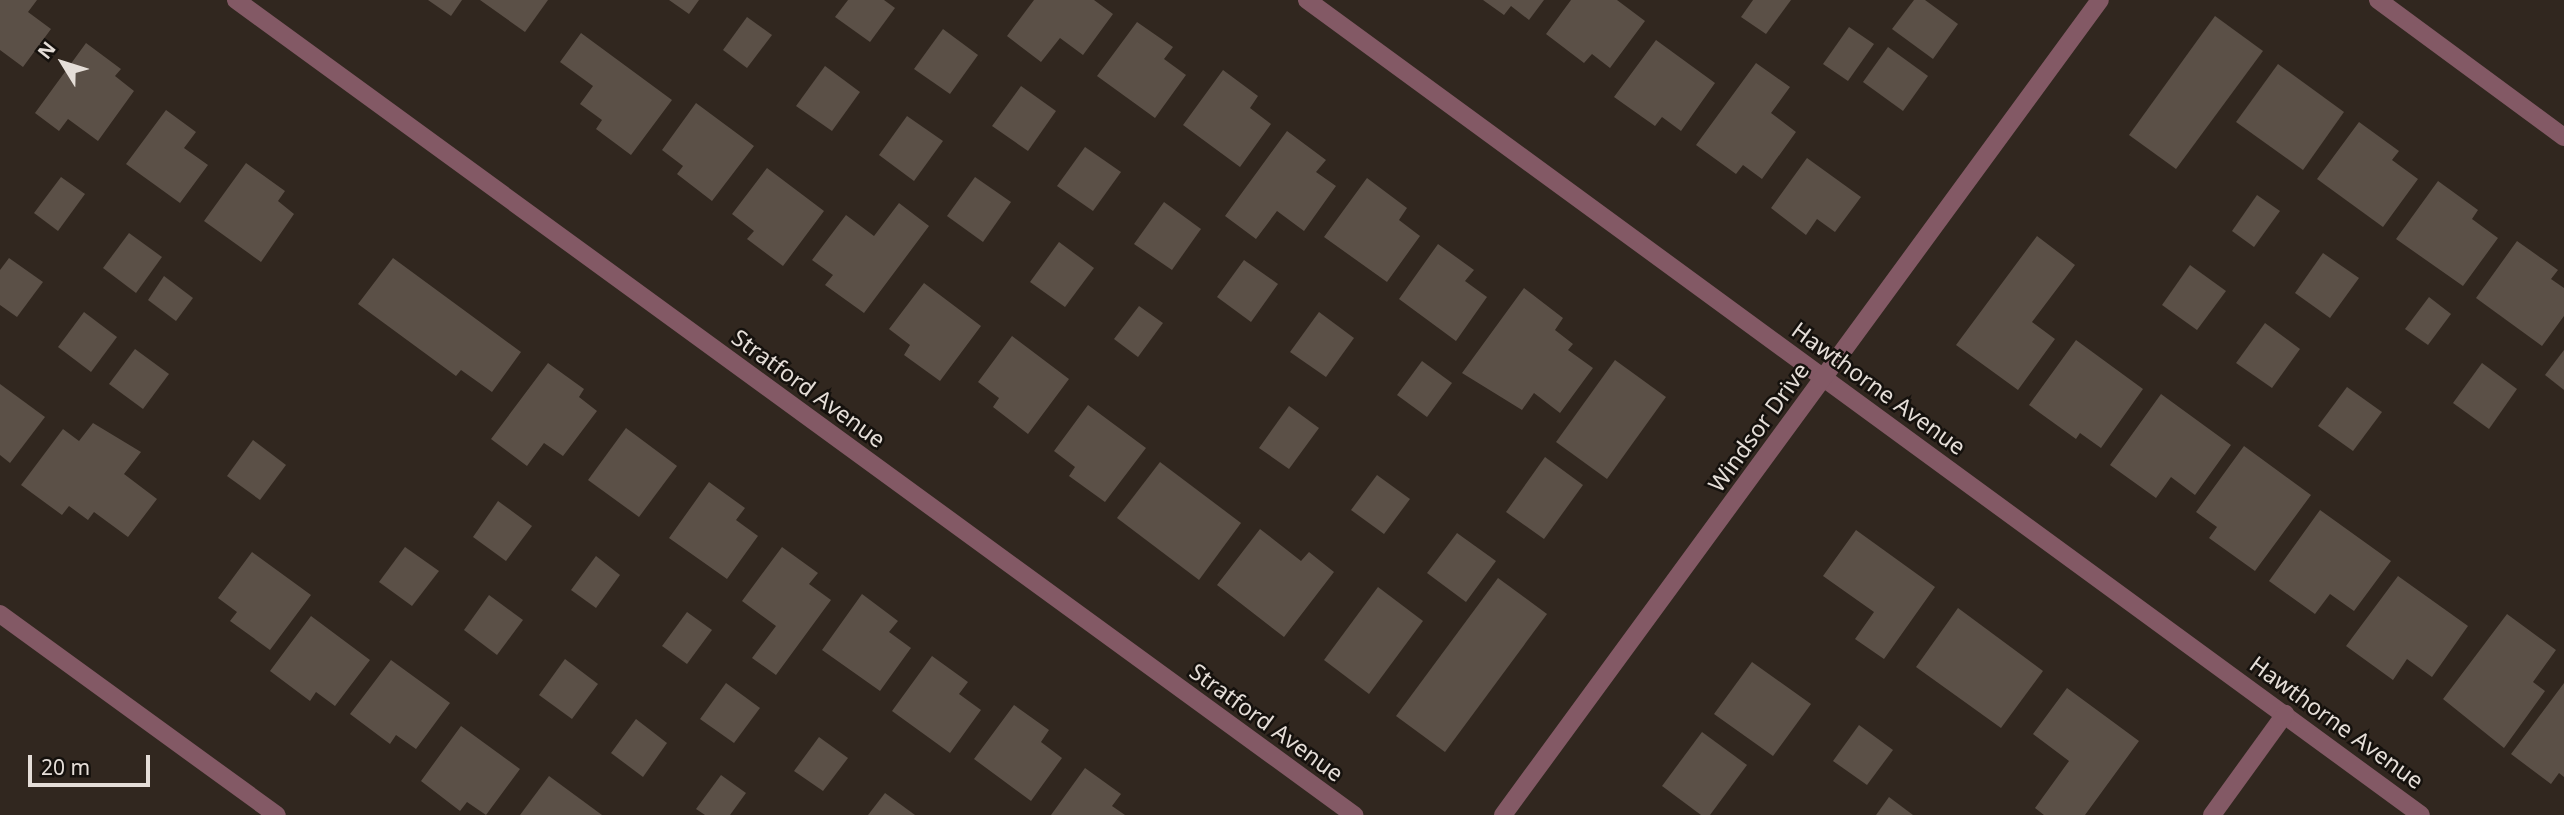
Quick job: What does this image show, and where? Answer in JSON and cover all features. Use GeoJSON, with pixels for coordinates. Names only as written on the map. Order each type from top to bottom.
{"type":"FeatureCollection","features":[{"type":"Feature","properties":{"kind":"street","name":"Stratford Avenue"},"geometry":{"type":"LineString","coordinates":[[236,0],[1354,815]]}},
{"type":"Feature","properties":{"kind":"street","name":"Hawthorne Avenue"},"geometry":{"type":"LineString","coordinates":[[1307,0],[2421,815]]}},
{"type":"Feature","properties":{"kind":"street","name":"Windsor Drive"},"geometry":{"type":"LineString","coordinates":[[1503,815],[2100,0]]}},
{"type":"Feature","properties":{"kind":"street"},"geometry":{"type":"LineString","coordinates":[[2378,0],[2564,137]]}},
{"type":"Feature","properties":{"kind":"street"},"geometry":{"type":"LineString","coordinates":[[0,614],[277,815]]}},
{"type":"Feature","properties":{"kind":"street"},"geometry":{"type":"LineString","coordinates":[[2212,815],[2285,715]]}},
{"type":"Feature","properties":{"kind":"building"},"geometry":{"type":"Polygon","coordinates":[[[0,0],[37,0],[28,12],[51,29],[23,67],[0,50],[0,0]]]}},
{"type":"Feature","properties":{"kind":"building"},"geometry":{"type":"Polygon","coordinates":[[[428,0],[462,0],[451,16],[428,0]]]}},
{"type":"Feature","properties":{"kind":"building"},"geometry":{"type":"Polygon","coordinates":[[[480,0],[548,0],[525,32],[480,0]]]}},
{"type":"Feature","properties":{"kind":"building"},"geometry":{"type":"Polygon","coordinates":[[[669,0],[699,0],[689,14],[669,0]]]}},
{"type":"Feature","properties":{"kind":"building"},"geometry":{"type":"Polygon","coordinates":[[[848,0],[884,0],[895,8],[870,42],[835,17],[848,0]]]}},
{"type":"Feature","properties":{"kind":"building"},"geometry":{"type":"Polygon","coordinates":[[[1034,0],[1094,0],[1113,14],[1083,55],[1060,38],[1041,62],[1007,36],[1034,0]]]}},
{"type":"Feature","properties":{"kind":"building"},"geometry":{"type":"Polygon","coordinates":[[[1483,0],[1544,0],[1529,20],[1511,6],[1504,15],[1483,0]]]}},
{"type":"Feature","properties":{"kind":"building"},"geometry":{"type":"Polygon","coordinates":[[[1571,0],[1617,0],[1645,21],[1610,68],[1592,54],[1584,63],[1546,34],[1571,0]]]}},
{"type":"Feature","properties":{"kind":"building"},"geometry":{"type":"Polygon","coordinates":[[[1753,0],[1791,0],[1766,34],[1741,17],[1753,0]]]}},
{"type":"Feature","properties":{"kind":"building"},"geometry":{"type":"Polygon","coordinates":[[[1914,0],[1925,0],[1958,24],[1933,59],[1892,29],[1914,0]]]}},
{"type":"Feature","properties":{"kind":"building"},"geometry":{"type":"Polygon","coordinates":[[[2215,16],[2263,51],[2176,169],[2129,135],[2215,16]]]}},
{"type":"Feature","properties":{"kind":"building"},"geometry":{"type":"Polygon","coordinates":[[[747,17],[772,35],[747,68],[723,50],[747,17]]]}},
{"type":"Feature","properties":{"kind":"building"},"geometry":{"type":"Polygon","coordinates":[[[1137,22],[1173,47],[1164,59],[1186,75],[1155,118],[1097,76],[1137,22]]]}},
{"type":"Feature","properties":{"kind":"building"},"geometry":{"type":"Polygon","coordinates":[[[1849,27],[1874,44],[1848,81],[1823,64],[1849,27]]]}},
{"type":"Feature","properties":{"kind":"building"},"geometry":{"type":"Polygon","coordinates":[[[943,29],[978,55],[950,94],[914,69],[943,29]]]}},
{"type":"Feature","properties":{"kind":"building"},"geometry":{"type":"Polygon","coordinates":[[[581,33],[672,100],[631,155],[596,129],[602,120],[580,104],[593,86],[560,62],[581,33]]]}},
{"type":"Feature","properties":{"kind":"building"},"geometry":{"type":"Polygon","coordinates":[[[1656,40],[1715,83],[1681,131],[1662,117],[1655,126],[1614,97],[1656,40]]]}},
{"type":"Feature","properties":{"kind":"building"},"geometry":{"type":"Polygon","coordinates":[[[86,43],[121,69],[115,76],[134,91],[98,141],[68,119],[59,131],[35,113],[86,43]]]}},
{"type":"Feature","properties":{"kind":"building"},"geometry":{"type":"Polygon","coordinates":[[[1888,47],[1928,76],[1903,111],[1863,82],[1888,47]]]}},
{"type":"Feature","properties":{"kind":"building"},"geometry":{"type":"Polygon","coordinates":[[[1756,63],[1790,87],[1771,113],[1796,132],[1762,179],[1743,165],[1736,174],[1696,145],[1756,63]]]}},
{"type":"Feature","properties":{"kind":"building"},"geometry":{"type":"Polygon","coordinates":[[[2278,64],[2344,112],[2303,170],[2236,122],[2278,64]]]}},
{"type":"Feature","properties":{"kind":"building"},"geometry":{"type":"Polygon","coordinates":[[[825,66],[860,92],[832,131],[796,106],[825,66]]]}},
{"type":"Feature","properties":{"kind":"building"},"geometry":{"type":"Polygon","coordinates":[[[1223,70],[1258,96],[1250,108],[1271,124],[1240,167],[1183,125],[1223,70]]]}},
{"type":"Feature","properties":{"kind":"building"},"geometry":{"type":"Polygon","coordinates":[[[1021,86],[1056,111],[1028,151],[992,126],[1021,86]]]}},
{"type":"Feature","properties":{"kind":"building"},"geometry":{"type":"Polygon","coordinates":[[[696,103],[754,146],[712,201],[677,174],[683,166],[662,150],[696,103]]]}},
{"type":"Feature","properties":{"kind":"building"},"geometry":{"type":"Polygon","coordinates":[[[166,110],[196,132],[184,148],[208,165],[180,203],[126,164],[166,110]]]}},
{"type":"Feature","properties":{"kind":"building"},"geometry":{"type":"Polygon","coordinates":[[[907,116],[943,141],[914,181],[879,155],[907,116]]]}},
{"type":"Feature","properties":{"kind":"building"},"geometry":{"type":"Polygon","coordinates":[[[2359,122],[2399,151],[2392,160],[2418,179],[2383,227],[2317,179],[2359,122]]]}},
{"type":"Feature","properties":{"kind":"building"},"geometry":{"type":"Polygon","coordinates":[[[1287,131],[1326,160],[1316,172],[1336,186],[1304,231],[1277,211],[1256,239],[1225,216],[1287,131]]]}},
{"type":"Feature","properties":{"kind":"building"},"geometry":{"type":"Polygon","coordinates":[[[1085,147],[1121,172],[1093,211],[1057,186],[1085,147]]]}},
{"type":"Feature","properties":{"kind":"building"},"geometry":{"type":"Polygon","coordinates":[[[1807,158],[1861,197],[1835,232],[1817,219],[1806,235],[1771,208],[1807,158]]]}},
{"type":"Feature","properties":{"kind":"building"},"geometry":{"type":"Polygon","coordinates":[[[246,163],[285,191],[278,201],[294,214],[261,262],[204,221],[246,163]]]}},
{"type":"Feature","properties":{"kind":"building"},"geometry":{"type":"Polygon","coordinates":[[[767,168],[824,211],[783,266],[747,239],[754,231],[732,214],[767,168]]]}},
{"type":"Feature","properties":{"kind":"building"},"geometry":{"type":"Polygon","coordinates":[[[61,177],[85,194],[58,231],[34,213],[61,177]]]}},
{"type":"Feature","properties":{"kind":"building"},"geometry":{"type":"Polygon","coordinates":[[[975,177],[1011,202],[983,242],[947,216],[975,177]]]}},
{"type":"Feature","properties":{"kind":"building"},"geometry":{"type":"Polygon","coordinates":[[[1367,178],[1407,208],[1399,220],[1420,236],[1387,282],[1324,237],[1367,178]]]}},
{"type":"Feature","properties":{"kind":"building"},"geometry":{"type":"Polygon","coordinates":[[[2438,181],[2478,210],[2472,219],[2498,238],[2463,286],[2396,239],[2438,181]]]}},
{"type":"Feature","properties":{"kind":"building"},"geometry":{"type":"Polygon","coordinates":[[[2257,195],[2280,211],[2254,247],[2232,231],[2257,195]]]}},
{"type":"Feature","properties":{"kind":"building"},"geometry":{"type":"Polygon","coordinates":[[[1164,202],[1201,229],[1172,270],[1134,244],[1164,202]]]}},
{"type":"Feature","properties":{"kind":"building"},"geometry":{"type":"Polygon","coordinates":[[[899,203],[929,226],[864,313],[825,285],[833,275],[812,260],[846,215],[874,236],[899,203]]]}},
{"type":"Feature","properties":{"kind":"building"},"geometry":{"type":"Polygon","coordinates":[[[129,233],[162,257],[136,293],[103,268],[129,233]]]}},
{"type":"Feature","properties":{"kind":"building"},"geometry":{"type":"Polygon","coordinates":[[[2037,236],[2075,265],[2032,322],[2055,339],[2018,390],[1956,345],[2037,236]]]}},
{"type":"Feature","properties":{"kind":"building"},"geometry":{"type":"Polygon","coordinates":[[[2517,241],[2558,270],[2551,279],[2564,288],[2564,316],[2542,346],[2476,298],[2517,241]]]}},
{"type":"Feature","properties":{"kind":"building"},"geometry":{"type":"Polygon","coordinates":[[[1059,242],[1094,268],[1065,307],[1030,282],[1059,242]]]}},
{"type":"Feature","properties":{"kind":"building"},"geometry":{"type":"Polygon","coordinates":[[[1438,244],[1474,270],[1465,281],[1487,297],[1456,341],[1399,299],[1438,244]]]}},
{"type":"Feature","properties":{"kind":"building"},"geometry":{"type":"Polygon","coordinates":[[[2323,253],[2359,278],[2330,318],[2295,293],[2323,253]]]}},
{"type":"Feature","properties":{"kind":"building"},"geometry":{"type":"Polygon","coordinates":[[[9,258],[43,282],[17,317],[0,305],[0,270],[9,258]]]}},
{"type":"Feature","properties":{"kind":"building"},"geometry":{"type":"Polygon","coordinates":[[[393,258],[521,352],[492,392],[461,370],[456,376],[358,304],[393,258]]]}},
{"type":"Feature","properties":{"kind":"building"},"geometry":{"type":"Polygon","coordinates":[[[1244,260],[1278,284],[1251,322],[1217,297],[1244,260]]]}},
{"type":"Feature","properties":{"kind":"building"},"geometry":{"type":"Polygon","coordinates":[[[2190,265],[2226,291],[2197,330],[2162,305],[2190,265]]]}},
{"type":"Feature","properties":{"kind":"building"},"geometry":{"type":"Polygon","coordinates":[[[164,276],[193,298],[176,321],[148,300],[164,276]]]}},
{"type":"Feature","properties":{"kind":"building"},"geometry":{"type":"Polygon","coordinates":[[[924,283],[981,326],[940,381],[904,355],[910,345],[889,329],[924,283]]]}},
{"type":"Feature","properties":{"kind":"building"},"geometry":{"type":"Polygon","coordinates":[[[1524,288],[1563,318],[1555,330],[1573,344],[1568,350],[1593,368],[1560,413],[1534,393],[1522,410],[1462,373],[1524,288]]]}},
{"type":"Feature","properties":{"kind":"building"},"geometry":{"type":"Polygon","coordinates":[[[2429,297],[2451,314],[2428,345],[2405,329],[2429,297]]]}},
{"type":"Feature","properties":{"kind":"building"},"geometry":{"type":"Polygon","coordinates":[[[1139,306],[1163,323],[1138,357],[1114,339],[1139,306]]]}},
{"type":"Feature","properties":{"kind":"building"},"geometry":{"type":"Polygon","coordinates":[[[84,312],[117,337],[91,372],[58,347],[84,312]]]}},
{"type":"Feature","properties":{"kind":"building"},"geometry":{"type":"Polygon","coordinates":[[[1319,312],[1354,338],[1326,377],[1290,352],[1319,312]]]}},
{"type":"Feature","properties":{"kind":"building"},"geometry":{"type":"Polygon","coordinates":[[[2265,323],[2300,349],[2272,388],[2236,363],[2265,323]]]}},
{"type":"Feature","properties":{"kind":"building"},"geometry":{"type":"Polygon","coordinates":[[[1012,336],[1069,379],[1028,434],[993,407],[999,398],[978,382],[1012,336]]]}},
{"type":"Feature","properties":{"kind":"building"},"geometry":{"type":"Polygon","coordinates":[[[2076,340],[2143,389],[2101,448],[2080,433],[2076,439],[2029,405],[2076,340]]]}},
{"type":"Feature","properties":{"kind":"building"},"geometry":{"type":"Polygon","coordinates":[[[135,349],[169,374],[143,409],[109,384],[135,349]]]}},
{"type":"Feature","properties":{"kind":"building"},"geometry":{"type":"Polygon","coordinates":[[[2564,350],[2564,390],[2545,375],[2564,350]]]}},
{"type":"Feature","properties":{"kind":"building"},"geometry":{"type":"Polygon","coordinates":[[[1615,360],[1666,397],[1607,479],[1556,442],[1615,360]]]}},
{"type":"Feature","properties":{"kind":"building"},"geometry":{"type":"Polygon","coordinates":[[[1422,361],[1452,383],[1427,417],[1397,395],[1422,361]]]}},
{"type":"Feature","properties":{"kind":"building"},"geometry":{"type":"Polygon","coordinates":[[[548,363],[584,389],[579,397],[597,411],[563,456],[544,443],[527,466],[491,439],[548,363]]]}},
{"type":"Feature","properties":{"kind":"building"},"geometry":{"type":"Polygon","coordinates":[[[2482,363],[2517,389],[2489,429],[2453,403],[2482,363]]]}},
{"type":"Feature","properties":{"kind":"building"},"geometry":{"type":"Polygon","coordinates":[[[0,384],[45,417],[10,463],[0,455],[0,384]]]}},
{"type":"Feature","properties":{"kind":"building"},"geometry":{"type":"Polygon","coordinates":[[[2347,387],[2382,412],[2353,451],[2318,426],[2347,387]]]}},
{"type":"Feature","properties":{"kind":"building"},"geometry":{"type":"Polygon","coordinates":[[[2161,394],[2231,445],[2195,495],[2171,477],[2156,498],[2110,465],[2161,394]]]}},
{"type":"Feature","properties":{"kind":"building"},"geometry":{"type":"Polygon","coordinates":[[[1088,405],[1146,448],[1105,502],[1069,476],[1075,467],[1054,451],[1088,405]]]}},
{"type":"Feature","properties":{"kind":"building"},"geometry":{"type":"Polygon","coordinates":[[[1289,406],[1319,428],[1289,469],[1259,448],[1289,406]]]}},
{"type":"Feature","properties":{"kind":"building"},"geometry":{"type":"Polygon","coordinates":[[[93,423],[141,452],[124,474],[157,499],[128,537],[94,512],[88,520],[69,506],[62,515],[21,485],[63,429],[79,441],[93,423]]]}},
{"type":"Feature","properties":{"kind":"building"},"geometry":{"type":"Polygon","coordinates":[[[626,428],[677,466],[639,517],[588,480],[626,428]]]}},
{"type":"Feature","properties":{"kind":"building"},"geometry":{"type":"Polygon","coordinates":[[[253,440],[286,465],[260,500],[227,476],[253,440]]]}},
{"type":"Feature","properties":{"kind":"building"},"geometry":{"type":"Polygon","coordinates":[[[2244,446],[2311,495],[2255,571],[2209,538],[2217,527],[2196,512],[2244,446]]]}},
{"type":"Feature","properties":{"kind":"building"},"geometry":{"type":"Polygon","coordinates":[[[1545,457],[1583,485],[1544,539],[1506,512],[1545,457]]]}},
{"type":"Feature","properties":{"kind":"building"},"geometry":{"type":"Polygon","coordinates":[[[1160,462],[1241,523],[1199,580],[1117,518],[1160,462]]]}},
{"type":"Feature","properties":{"kind":"building"},"geometry":{"type":"Polygon","coordinates":[[[1377,475],[1410,499],[1384,534],[1351,510],[1377,475]]]}},
{"type":"Feature","properties":{"kind":"building"},"geometry":{"type":"Polygon","coordinates":[[[709,482],[745,508],[736,520],[758,536],[727,579],[669,538],[709,482]]]}},
{"type":"Feature","properties":{"kind":"building"},"geometry":{"type":"Polygon","coordinates":[[[498,501],[532,526],[506,561],[473,537],[498,501]]]}},
{"type":"Feature","properties":{"kind":"building"},"geometry":{"type":"Polygon","coordinates":[[[2320,510],[2391,561],[2354,611],[2330,594],[2315,614],[2269,581],[2320,510]]]}},
{"type":"Feature","properties":{"kind":"building"},"geometry":{"type":"Polygon","coordinates":[[[1260,529],[1301,561],[1309,552],[1334,572],[1284,637],[1217,585],[1260,529]]]}},
{"type":"Feature","properties":{"kind":"building"},"geometry":{"type":"Polygon","coordinates":[[[1856,530],[1935,587],[1884,659],[1855,639],[1874,612],[1823,576],[1856,530]]]}},
{"type":"Feature","properties":{"kind":"building"},"geometry":{"type":"Polygon","coordinates":[[[1457,533],[1496,561],[1466,602],[1427,573],[1457,533]]]}},
{"type":"Feature","properties":{"kind":"building"},"geometry":{"type":"Polygon","coordinates":[[[405,547],[439,571],[412,606],[379,582],[405,547]]]}},
{"type":"Feature","properties":{"kind":"building"},"geometry":{"type":"Polygon","coordinates":[[[782,547],[818,573],[809,584],[831,600],[776,675],[752,658],[776,626],[742,601],[782,547]]]}},
{"type":"Feature","properties":{"kind":"building"},"geometry":{"type":"Polygon","coordinates":[[[252,552],[311,595],[270,650],[230,621],[237,612],[218,598],[252,552]]]}},
{"type":"Feature","properties":{"kind":"building"},"geometry":{"type":"Polygon","coordinates":[[[596,556],[620,575],[596,608],[571,590],[596,556]]]}},
{"type":"Feature","properties":{"kind":"building"},"geometry":{"type":"Polygon","coordinates":[[[2398,576],[2468,626],[2432,677],[2407,659],[2393,680],[2346,646],[2398,576]]]}},
{"type":"Feature","properties":{"kind":"building"},"geometry":{"type":"Polygon","coordinates":[[[1498,578],[1547,614],[1445,752],[1396,716],[1498,578]]]}},
{"type":"Feature","properties":{"kind":"building"},"geometry":{"type":"Polygon","coordinates":[[[1378,587],[1423,621],[1369,694],[1324,660],[1378,587]]]}},
{"type":"Feature","properties":{"kind":"building"},"geometry":{"type":"Polygon","coordinates":[[[862,594],[898,621],[889,632],[911,648],[880,691],[822,650],[862,594]]]}},
{"type":"Feature","properties":{"kind":"building"},"geometry":{"type":"Polygon","coordinates":[[[489,595],[523,620],[497,655],[464,630],[489,595]]]}},
{"type":"Feature","properties":{"kind":"building"},"geometry":{"type":"Polygon","coordinates":[[[1958,608],[2043,671],[2001,728],[1916,667],[1958,608]]]}},
{"type":"Feature","properties":{"kind":"building"},"geometry":{"type":"Polygon","coordinates":[[[687,612],[712,630],[687,664],[662,646],[687,612]]]}},
{"type":"Feature","properties":{"kind":"building"},"geometry":{"type":"Polygon","coordinates":[[[2507,614],[2556,650],[2533,682],[2545,691],[2504,748],[2443,699],[2507,614]]]}},
{"type":"Feature","properties":{"kind":"building"},"geometry":{"type":"Polygon","coordinates":[[[311,616],[370,660],[335,706],[316,692],[310,701],[270,671],[311,616]]]}},
{"type":"Feature","properties":{"kind":"building"},"geometry":{"type":"Polygon","coordinates":[[[932,656],[968,682],[959,694],[981,710],[950,753],[892,711],[932,656]]]}},
{"type":"Feature","properties":{"kind":"building"},"geometry":{"type":"Polygon","coordinates":[[[565,659],[598,684],[572,719],[539,695],[565,659]]]}},
{"type":"Feature","properties":{"kind":"building"},"geometry":{"type":"Polygon","coordinates":[[[391,660],[450,703],[416,749],[396,735],[390,744],[350,714],[391,660]]]}},
{"type":"Feature","properties":{"kind":"building"},"geometry":{"type":"Polygon","coordinates":[[[1752,662],[1811,704],[1773,756],[1714,714],[1752,662]]]}},
{"type":"Feature","properties":{"kind":"building"},"geometry":{"type":"Polygon","coordinates":[[[726,683],[760,708],[734,743],[700,719],[726,683]]]}},
{"type":"Feature","properties":{"kind":"building"},"geometry":{"type":"Polygon","coordinates":[[[2564,683],[2564,777],[2559,773],[2551,784],[2511,754],[2564,683]]]}},
{"type":"Feature","properties":{"kind":"building"},"geometry":{"type":"Polygon","coordinates":[[[2067,688],[2139,741],[2085,815],[2044,815],[2035,808],[2069,761],[2033,734],[2067,688]]]}},
{"type":"Feature","properties":{"kind":"building"},"geometry":{"type":"Polygon","coordinates":[[[1014,705],[1049,730],[1041,742],[1062,758],[1031,801],[974,759],[1014,705]]]}},
{"type":"Feature","properties":{"kind":"building"},"geometry":{"type":"Polygon","coordinates":[[[636,719],[667,743],[643,777],[611,753],[636,719]]]}},
{"type":"Feature","properties":{"kind":"building"},"geometry":{"type":"Polygon","coordinates":[[[1859,725],[1893,750],[1867,785],[1833,761],[1859,725]]]}},
{"type":"Feature","properties":{"kind":"building"},"geometry":{"type":"Polygon","coordinates":[[[461,726],[520,769],[486,815],[467,802],[460,811],[421,781],[461,726]]]}},
{"type":"Feature","properties":{"kind":"building"},"geometry":{"type":"Polygon","coordinates":[[[1702,732],[1747,765],[1710,815],[1701,815],[1662,786],[1702,732]]]}},
{"type":"Feature","properties":{"kind":"building"},"geometry":{"type":"Polygon","coordinates":[[[819,737],[848,758],[823,791],[794,771],[819,737]]]}},
{"type":"Feature","properties":{"kind":"building"},"geometry":{"type":"Polygon","coordinates":[[[1085,768],[1121,794],[1112,806],[1125,815],[1051,815],[1085,768]]]}},
{"type":"Feature","properties":{"kind":"building"},"geometry":{"type":"Polygon","coordinates":[[[721,775],[746,793],[730,815],[705,815],[696,809],[721,775]]]}},
{"type":"Feature","properties":{"kind":"building"},"geometry":{"type":"Polygon","coordinates":[[[549,776],[602,815],[520,815],[549,776]]]}},
{"type":"Feature","properties":{"kind":"building"},"geometry":{"type":"Polygon","coordinates":[[[885,793],[915,815],[868,815],[885,793]]]}},
{"type":"Feature","properties":{"kind":"building"},"geometry":{"type":"Polygon","coordinates":[[[1889,797],[1913,815],[1876,815],[1889,797]]]}}]}
